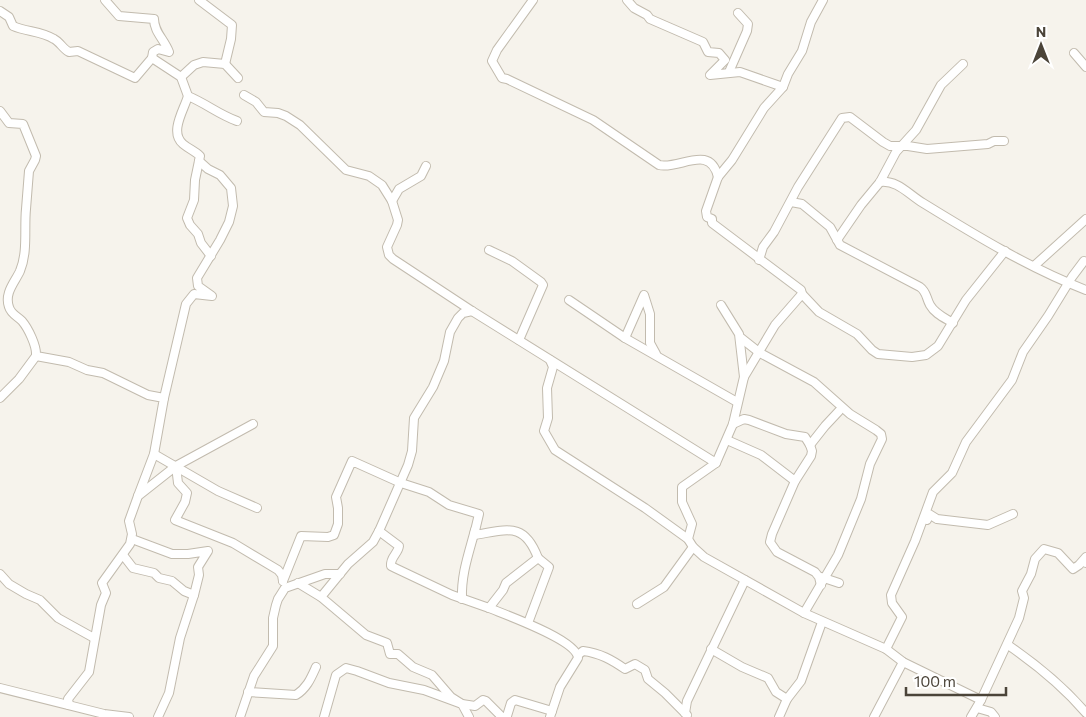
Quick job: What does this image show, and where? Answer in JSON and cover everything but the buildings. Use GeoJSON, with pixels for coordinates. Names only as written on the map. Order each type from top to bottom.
{"type":"FeatureCollection","features":[{"type":"Feature","properties":{"kind":"street"},"geometry":{"type":"LineString","coordinates":[[0,10],[9,17],[13,26],[39,32],[56,40],[69,52],[78,51],[136,78],[152,58],[153,52],[158,49],[169,52],[165,42],[154,28],[154,18],[119,16],[105,0]]}},
{"type":"Feature","properties":{"kind":"street"},"geometry":{"type":"LineString","coordinates":[[199,0],[232,25],[225,64]]}},
{"type":"Feature","properties":{"kind":"street"},"geometry":{"type":"LineString","coordinates":[[533,0],[497,50],[492,61],[502,78],[593,120],[659,165],[666,167],[686,161],[702,160],[712,163],[716,167],[718,177]]}},
{"type":"Feature","properties":{"kind":"street"},"geometry":{"type":"LineString","coordinates":[[627,0],[634,8],[647,15],[650,19],[704,42],[708,52],[719,53],[725,60],[710,75],[729,72],[749,74],[783,87]]}},
{"type":"Feature","properties":{"kind":"street"},"geometry":{"type":"LineString","coordinates":[[823,0],[811,22],[805,45],[783,87],[764,108],[732,160],[718,177],[706,211],[707,217],[712,219],[712,223],[759,260],[801,290],[802,294],[819,312],[857,334],[878,354],[912,357],[926,355],[938,346],[966,300],[1005,251]]}},
{"type":"Feature","properties":{"kind":"street"},"geometry":{"type":"LineString","coordinates":[[729,72],[748,24],[738,13]]}},
{"type":"Feature","properties":{"kind":"street"},"geometry":{"type":"LineString","coordinates":[[1074,53],[1086,67]]}},
{"type":"Feature","properties":{"kind":"street"},"geometry":{"type":"LineString","coordinates":[[152,58],[181,77],[188,96],[178,124],[178,136],[182,143],[200,156],[195,180],[194,200],[187,218],[198,234],[201,243],[211,256]]}},
{"type":"Feature","properties":{"kind":"street"},"geometry":{"type":"LineString","coordinates":[[181,77],[194,65],[203,62],[225,64],[238,78]]}},
{"type":"Feature","properties":{"kind":"street"},"geometry":{"type":"LineString","coordinates":[[837,240],[861,205],[880,182],[901,146],[916,130],[941,85],[963,64]]}},
{"type":"Feature","properties":{"kind":"street"},"geometry":{"type":"LineString","coordinates":[[244,95],[256,102],[264,112],[278,113],[300,125],[346,170],[369,176],[382,185],[392,201],[398,220],[398,225],[388,246],[389,255],[393,259],[472,311],[716,463]]}},
{"type":"Feature","properties":{"kind":"street"},"geometry":{"type":"LineString","coordinates":[[188,96],[203,102],[222,116],[237,121]]}},
{"type":"Feature","properties":{"kind":"street"},"geometry":{"type":"LineString","coordinates":[[0,111],[9,123],[23,124],[36,156],[28,171],[25,249],[20,272],[10,288],[8,299],[13,315],[22,321],[37,350],[36,356],[19,379],[0,398]]}},
{"type":"Feature","properties":{"kind":"street"},"geometry":{"type":"LineString","coordinates":[[759,260],[763,247],[774,232],[798,187],[842,118],[850,118],[890,146],[927,149],[1004,141]]}},
{"type":"Feature","properties":{"kind":"street"},"geometry":{"type":"LineString","coordinates":[[69,705],[68,699],[88,672],[101,605],[106,593],[102,583],[123,555],[132,539],[129,521],[154,454],[164,398],[186,304],[194,294],[212,296],[198,286],[197,278],[229,222],[232,212],[231,188],[220,175],[208,169],[199,161]]}},
{"type":"Feature","properties":{"kind":"street"},"geometry":{"type":"LineString","coordinates":[[392,201],[399,188],[421,176],[426,166]]}},
{"type":"Feature","properties":{"kind":"street"},"geometry":{"type":"LineString","coordinates":[[880,182],[889,181],[896,183],[925,205],[1005,251],[1068,283],[1086,290]]}},
{"type":"Feature","properties":{"kind":"street"},"geometry":{"type":"LineString","coordinates":[[791,202],[802,204],[834,230],[837,240],[845,248],[920,286],[925,291],[936,313],[953,323]]}},
{"type":"Feature","properties":{"kind":"street"},"geometry":{"type":"LineString","coordinates":[[1034,266],[1086,219]]}},
{"type":"Feature","properties":{"kind":"street"},"geometry":{"type":"LineString","coordinates":[[489,250],[512,261],[543,285],[519,340]]}},
{"type":"Feature","properties":{"kind":"street"},"geometry":{"type":"LineString","coordinates":[[886,649],[902,621],[902,617],[892,603],[891,595],[915,541],[933,492],[952,473],[966,442],[1012,380],[1023,352],[1084,261]]}},
{"type":"Feature","properties":{"kind":"street"},"geometry":{"type":"LineString","coordinates":[[688,539],[692,524],[682,502],[682,487],[716,463],[728,440],[744,377],[775,325],[802,294]]}},
{"type":"Feature","properties":{"kind":"street"},"geometry":{"type":"LineString","coordinates":[[625,338],[644,295],[650,314],[650,343],[656,355]]}},
{"type":"Feature","properties":{"kind":"street"},"geometry":{"type":"LineString","coordinates":[[569,300],[625,338],[737,402]]}},
{"type":"Feature","properties":{"kind":"street"},"geometry":{"type":"LineString","coordinates":[[722,305],[740,338],[744,377]]}},
{"type":"Feature","properties":{"kind":"street"},"geometry":{"type":"LineString","coordinates":[[321,597],[358,554],[373,542],[379,531],[401,483],[412,451],[414,418],[433,387],[444,361],[450,332],[463,313],[472,311]]}},
{"type":"Feature","properties":{"kind":"street"},"geometry":{"type":"LineString","coordinates":[[740,338],[760,353],[808,378],[850,414],[881,434],[882,439],[870,464],[861,499],[838,555],[804,613]]}},
{"type":"Feature","properties":{"kind":"street"},"geometry":{"type":"LineString","coordinates":[[36,356],[69,362],[87,370],[104,373],[148,395],[164,398]]}},
{"type":"Feature","properties":{"kind":"street"},"geometry":{"type":"LineString","coordinates":[[550,360],[553,366],[547,388],[548,418],[544,431],[555,450],[645,508],[688,539],[693,547],[704,557],[804,613],[886,649],[902,662],[982,700]]}},
{"type":"Feature","properties":{"kind":"street"},"geometry":{"type":"LineString","coordinates":[[810,446],[824,426],[839,411]]}},
{"type":"Feature","properties":{"kind":"street"},"geometry":{"type":"LineString","coordinates":[[733,424],[749,420],[786,434],[805,437],[810,446],[811,456],[795,481],[770,542],[777,552],[809,568],[822,580],[839,583]]}},
{"type":"Feature","properties":{"kind":"street"},"geometry":{"type":"LineString","coordinates":[[138,496],[176,466],[253,424]]}},
{"type":"Feature","properties":{"kind":"street"},"geometry":{"type":"LineString","coordinates":[[728,440],[761,455],[795,481]]}},
{"type":"Feature","properties":{"kind":"street"},"geometry":{"type":"LineString","coordinates":[[154,454],[218,491],[257,508]]}},
{"type":"Feature","properties":{"kind":"street"},"geometry":{"type":"LineString","coordinates":[[240,717],[257,669],[273,646],[273,618],[301,536],[328,537],[334,535],[338,524],[336,497],[352,460],[401,483],[429,492],[449,505],[479,514]]}},
{"type":"Feature","properties":{"kind":"street"},"geometry":{"type":"LineString","coordinates":[[176,466],[178,483],[187,493],[186,502],[175,520],[233,543],[278,570],[282,575],[284,585]]}},
{"type":"Feature","properties":{"kind":"street"},"geometry":{"type":"LineString","coordinates":[[479,514],[474,535],[512,530],[520,532],[533,546],[538,558],[550,567],[528,623]]}},
{"type":"Feature","properties":{"kind":"street"},"geometry":{"type":"LineString","coordinates":[[462,599],[464,568],[479,514]]}},
{"type":"Feature","properties":{"kind":"street"},"geometry":{"type":"LineString","coordinates":[[915,541],[923,534],[929,514],[937,519],[988,525],[1013,514]]}},
{"type":"Feature","properties":{"kind":"street"},"geometry":{"type":"LineString","coordinates":[[379,531],[399,546],[391,561],[391,566],[434,588],[528,623],[571,646],[578,654]]}},
{"type":"Feature","properties":{"kind":"street"},"geometry":{"type":"LineString","coordinates":[[132,539],[172,554],[208,551],[198,567],[199,575],[180,638],[170,693],[158,717]]}},
{"type":"Feature","properties":{"kind":"street"},"geometry":{"type":"LineString","coordinates":[[637,604],[664,587],[693,547]]}},
{"type":"Feature","properties":{"kind":"street"},"geometry":{"type":"LineString","coordinates":[[971,717],[982,700],[1019,618],[1024,598],[1022,590],[1031,574],[1035,559],[1044,549],[1058,553],[1073,569],[1086,557],[1086,563]]}},
{"type":"Feature","properties":{"kind":"street"},"geometry":{"type":"LineString","coordinates":[[123,555],[133,568],[154,574],[194,595]]}},
{"type":"Feature","properties":{"kind":"street"},"geometry":{"type":"LineString","coordinates":[[489,608],[506,583],[538,558]]}},
{"type":"Feature","properties":{"kind":"street"},"geometry":{"type":"LineString","coordinates":[[0,574],[9,584],[40,600],[58,618],[94,638]]}},
{"type":"Feature","properties":{"kind":"street"},"geometry":{"type":"LineString","coordinates":[[284,585],[298,583],[325,574],[340,574]]}},
{"type":"Feature","properties":{"kind":"street"},"geometry":{"type":"LineString","coordinates":[[686,715],[687,701],[745,580]]}},
{"type":"Feature","properties":{"kind":"street"},"geometry":{"type":"LineString","coordinates":[[298,583],[321,597],[366,635],[387,643],[390,654],[398,654],[413,667],[432,675],[451,697],[462,704],[470,717]]}},
{"type":"Feature","properties":{"kind":"street"},"geometry":{"type":"LineString","coordinates":[[780,717],[787,699],[801,681],[822,622]]}},
{"type":"Feature","properties":{"kind":"street"},"geometry":{"type":"LineString","coordinates":[[1008,645],[1049,675],[1072,696],[1086,713]]}},
{"type":"Feature","properties":{"kind":"street"},"geometry":{"type":"LineString","coordinates":[[711,648],[742,667],[768,678],[776,692],[787,699]]}},
{"type":"Feature","properties":{"kind":"street"},"geometry":{"type":"LineString","coordinates":[[578,654],[584,651],[593,652],[610,659],[625,669],[635,664],[645,670],[648,679],[665,693],[686,715]]}},
{"type":"Feature","properties":{"kind":"street"},"geometry":{"type":"LineString","coordinates":[[324,717],[336,675],[346,668],[389,683],[424,690],[462,704],[475,706],[483,700],[503,717],[507,716],[511,703],[515,700],[551,714],[560,687],[578,658],[578,654]]}},
{"type":"Feature","properties":{"kind":"street"},"geometry":{"type":"LineString","coordinates":[[874,717],[902,662]]}},
{"type":"Feature","properties":{"kind":"street"},"geometry":{"type":"LineString","coordinates":[[248,692],[296,695],[301,692],[310,680],[316,666]]}},
{"type":"Feature","properties":{"kind":"street"},"geometry":{"type":"LineString","coordinates":[[0,688],[104,714],[129,717]]}},
{"type":"Feature","properties":{"kind":"street"},"geometry":{"type":"LineString","coordinates":[[977,708],[991,712],[995,717]]}}]}
